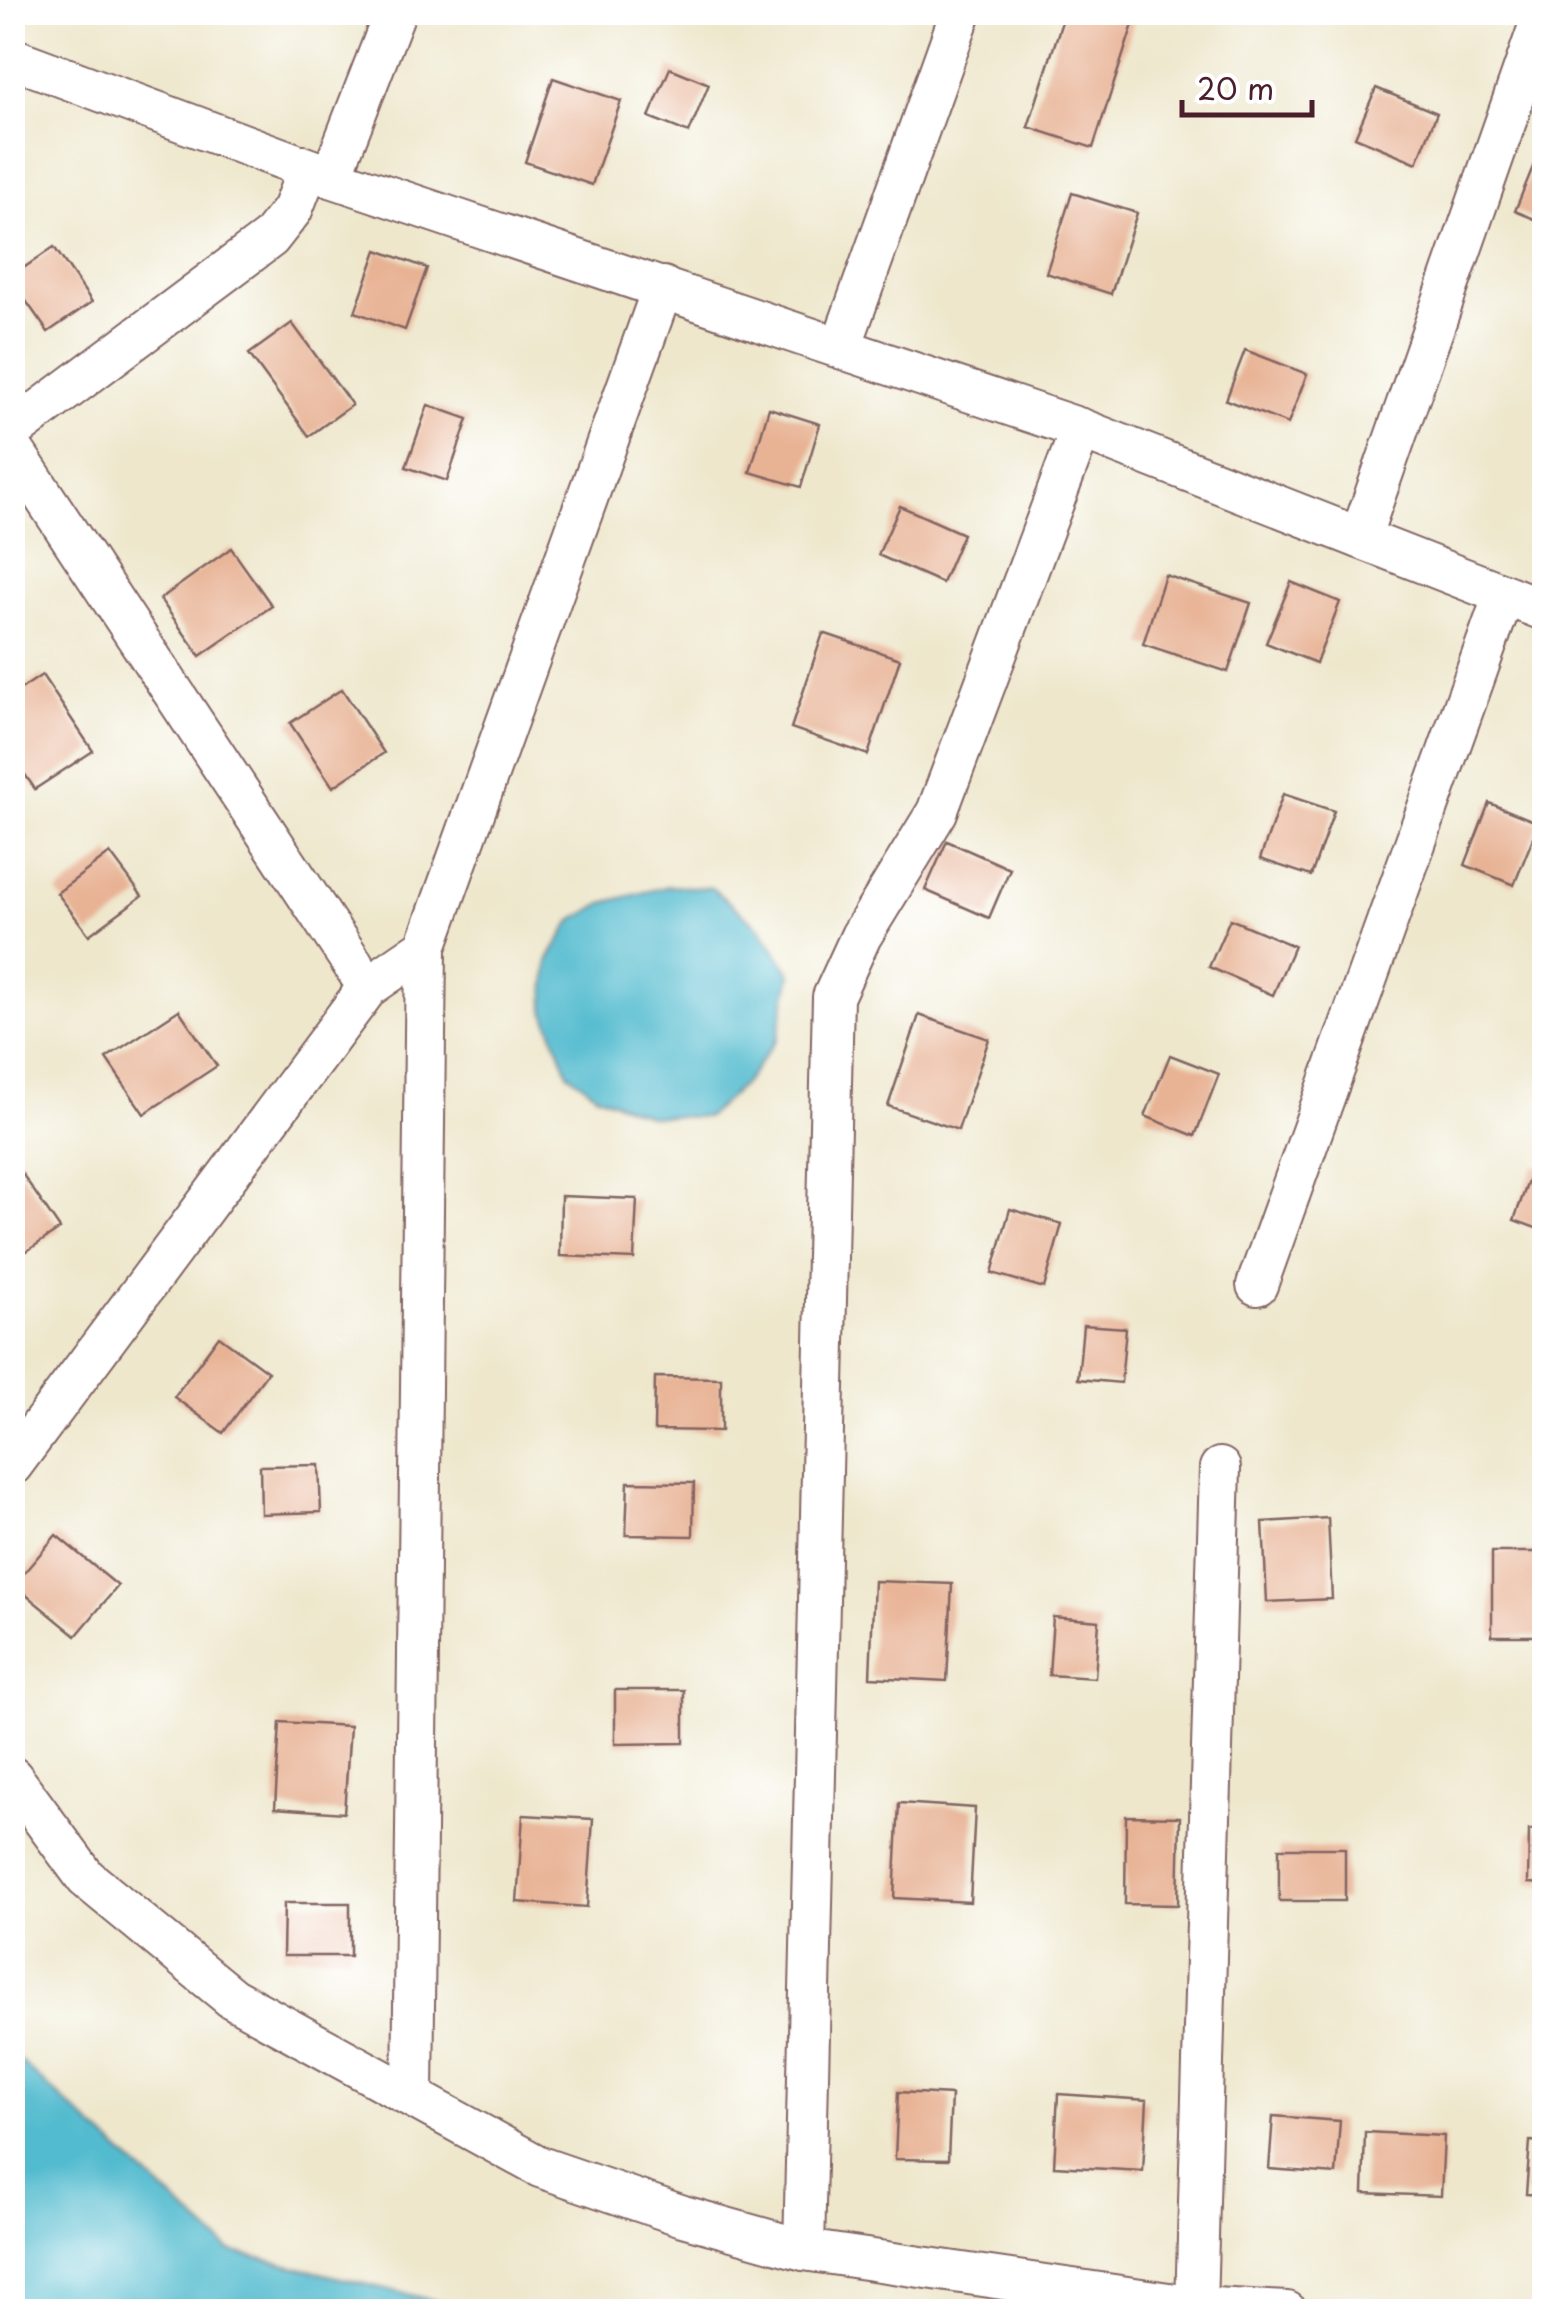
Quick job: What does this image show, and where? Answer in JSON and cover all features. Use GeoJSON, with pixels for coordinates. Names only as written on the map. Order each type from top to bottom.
{"type":"FeatureCollection","features":[{"type":"Feature","properties":{"kind":"street"},"geometry":{"type":"LineString","coordinates":[[12,430],[270,238],[320,173],[395,12]]}},
{"type":"Feature","properties":{"kind":"street"},"geometry":{"type":"LineString","coordinates":[[841,347],[962,12]]}},
{"type":"Feature","properties":{"kind":"street"},"geometry":{"type":"LineString","coordinates":[[1360,538],[1544,12]]}},
{"type":"Feature","properties":{"kind":"street"},"geometry":{"type":"LineString","coordinates":[[12,58],[320,173],[1081,428],[1544,610]]}},
{"type":"Feature","properties":{"kind":"street"},"geometry":{"type":"LineString","coordinates":[[413,2096],[426,947],[663,287]]}},
{"type":"Feature","properties":{"kind":"street"},"geometry":{"type":"LineString","coordinates":[[804,2250],[833,997],[861,936],[937,812],[1081,428]]}},
{"type":"Feature","properties":{"kind":"street"},"geometry":{"type":"LineString","coordinates":[[12,448],[368,987]]}},
{"type":"Feature","properties":{"kind":"street"},"geometry":{"type":"LineString","coordinates":[[1257,1285],[1504,595]]}},
{"type":"Feature","properties":{"kind":"street"},"geometry":{"type":"LineString","coordinates":[[12,1466],[368,987],[426,947]]}},
{"type":"Feature","properties":{"kind":"street"},"geometry":{"type":"LineString","coordinates":[[1196,2307],[1220,1468]]}},
{"type":"Feature","properties":{"kind":"street"},"geometry":{"type":"LineString","coordinates":[[12,1778],[86,1878],[232,1998],[540,2167],[683,2216],[804,2250],[1196,2307],[1287,2312]]}},
{"type":"Feature","properties":{"kind":"water"},"geometry":{"type":"Polygon","coordinates":[[[669,886],[712,888],[760,928],[791,974],[777,1039],[745,1083],[707,1117],[650,1116],[597,1095],[568,1073],[544,1009],[548,961],[571,922],[603,903],[669,886]]]}},
{"type":"Feature","properties":{"kind":"water"},"geometry":{"type":"Polygon","coordinates":[[[13,2055],[230,2251],[476,2311],[13,2311],[13,2055]]]}},
{"type":"Feature","properties":{"kind":"building"},"geometry":{"type":"Polygon","coordinates":[[[1065,12],[1137,12],[1093,148],[1028,127],[1065,12]]]}},
{"type":"Feature","properties":{"kind":"building"},"geometry":{"type":"Polygon","coordinates":[[[670,68],[709,84],[689,133],[649,117],[670,68]]]}},
{"type":"Feature","properties":{"kind":"building"},"geometry":{"type":"Polygon","coordinates":[[[553,78],[621,101],[592,185],[525,162],[553,78]]]}},
{"type":"Feature","properties":{"kind":"building"},"geometry":{"type":"Polygon","coordinates":[[[1376,88],[1437,113],[1417,163],[1355,137],[1376,88]]]}},
{"type":"Feature","properties":{"kind":"building"},"geometry":{"type":"Polygon","coordinates":[[[1541,147],[1544,149],[1544,223],[1515,211],[1541,147]]]}},
{"type":"Feature","properties":{"kind":"building"},"geometry":{"type":"Polygon","coordinates":[[[1072,193],[1137,213],[1111,294],[1046,273],[1072,193]]]}},
{"type":"Feature","properties":{"kind":"building"},"geometry":{"type":"Polygon","coordinates":[[[54,247],[92,302],[48,332],[12,276],[54,247]]]}},
{"type":"Feature","properties":{"kind":"building"},"geometry":{"type":"Polygon","coordinates":[[[377,250],[427,268],[405,330],[355,312],[377,250]]]}},
{"type":"Feature","properties":{"kind":"building"},"geometry":{"type":"Polygon","coordinates":[[[292,323],[352,405],[309,436],[249,354],[292,323]]]}},
{"type":"Feature","properties":{"kind":"building"},"geometry":{"type":"Polygon","coordinates":[[[1245,350],[1307,374],[1288,424],[1226,400],[1245,350]]]}},
{"type":"Feature","properties":{"kind":"building"},"geometry":{"type":"Polygon","coordinates":[[[428,405],[468,419],[447,481],[406,467],[428,405]]]}},
{"type":"Feature","properties":{"kind":"building"},"geometry":{"type":"Polygon","coordinates":[[[769,408],[820,424],[801,487],[750,472],[769,408]]]}},
{"type":"Feature","properties":{"kind":"building"},"geometry":{"type":"Polygon","coordinates":[[[900,506],[963,534],[942,583],[878,555],[900,506]]]}},
{"type":"Feature","properties":{"kind":"building"},"geometry":{"type":"Polygon","coordinates":[[[231,548],[272,606],[200,656],[160,599],[231,548]]]}},
{"type":"Feature","properties":{"kind":"building"},"geometry":{"type":"Polygon","coordinates":[[[1165,575],[1251,603],[1228,672],[1143,644],[1165,575]]]}},
{"type":"Feature","properties":{"kind":"building"},"geometry":{"type":"Polygon","coordinates":[[[1291,582],[1340,602],[1316,663],[1266,643],[1291,582]]]}},
{"type":"Feature","properties":{"kind":"building"},"geometry":{"type":"Polygon","coordinates":[[[823,633],[900,659],[868,755],[791,728],[823,633]]]}},
{"type":"Feature","properties":{"kind":"building"},"geometry":{"type":"Polygon","coordinates":[[[42,675],[93,751],[35,789],[12,756],[12,695],[42,675]]]}},
{"type":"Feature","properties":{"kind":"building"},"geometry":{"type":"Polygon","coordinates":[[[342,689],[384,753],[333,787],[290,723],[342,689]]]}},
{"type":"Feature","properties":{"kind":"building"},"geometry":{"type":"Polygon","coordinates":[[[1283,794],[1334,811],[1311,876],[1260,859],[1283,794]]]}},
{"type":"Feature","properties":{"kind":"building"},"geometry":{"type":"Polygon","coordinates":[[[1489,803],[1539,823],[1514,885],[1465,865],[1489,803]]]}},
{"type":"Feature","properties":{"kind":"building"},"geometry":{"type":"Polygon","coordinates":[[[947,841],[1010,869],[989,918],[925,890],[947,841]]]}},
{"type":"Feature","properties":{"kind":"building"},"geometry":{"type":"Polygon","coordinates":[[[110,853],[142,896],[89,935],[57,893],[110,853]]]}},
{"type":"Feature","properties":{"kind":"building"},"geometry":{"type":"Polygon","coordinates":[[[1230,919],[1294,946],[1273,995],[1209,967],[1230,919]]]}},
{"type":"Feature","properties":{"kind":"building"},"geometry":{"type":"Polygon","coordinates":[[[179,1010],[217,1066],[144,1114],[106,1058],[179,1010]]]}},
{"type":"Feature","properties":{"kind":"building"},"geometry":{"type":"Polygon","coordinates":[[[919,1015],[989,1039],[958,1130],[888,1106],[919,1015]]]}},
{"type":"Feature","properties":{"kind":"building"},"geometry":{"type":"Polygon","coordinates":[[[1170,1055],[1219,1074],[1195,1136],[1145,1116],[1170,1055]]]}},
{"type":"Feature","properties":{"kind":"building"},"geometry":{"type":"Polygon","coordinates":[[[1534,1165],[1544,1169],[1544,1231],[1514,1220],[1534,1165]]]}},
{"type":"Feature","properties":{"kind":"building"},"geometry":{"type":"Polygon","coordinates":[[[21,1172],[60,1229],[12,1261],[12,1178],[21,1172]]]}},
{"type":"Feature","properties":{"kind":"building"},"geometry":{"type":"Polygon","coordinates":[[[561,1196],[637,1199],[634,1259],[560,1256],[561,1196]]]}},
{"type":"Feature","properties":{"kind":"building"},"geometry":{"type":"Polygon","coordinates":[[[1010,1209],[1062,1224],[1044,1288],[992,1273],[1010,1209]]]}},
{"type":"Feature","properties":{"kind":"building"},"geometry":{"type":"Polygon","coordinates":[[[1083,1325],[1126,1328],[1121,1383],[1078,1379],[1083,1325]]]}},
{"type":"Feature","properties":{"kind":"building"},"geometry":{"type":"Polygon","coordinates":[[[219,1336],[268,1372],[223,1433],[174,1397],[219,1336]]]}},
{"type":"Feature","properties":{"kind":"building"},"geometry":{"type":"Polygon","coordinates":[[[655,1377],[721,1378],[721,1431],[654,1430],[655,1377]]]}},
{"type":"Feature","properties":{"kind":"building"},"geometry":{"type":"Polygon","coordinates":[[[319,1465],[321,1512],[261,1514],[260,1466],[319,1465]]]}},
{"type":"Feature","properties":{"kind":"building"},"geometry":{"type":"Polygon","coordinates":[[[628,1482],[694,1483],[693,1536],[626,1535],[628,1482]]]}},
{"type":"Feature","properties":{"kind":"building"},"geometry":{"type":"Polygon","coordinates":[[[1328,1518],[1332,1599],[1267,1602],[1263,1522],[1328,1518]]]}},
{"type":"Feature","properties":{"kind":"building"},"geometry":{"type":"Polygon","coordinates":[[[56,1535],[118,1586],[76,1636],[14,1585],[56,1535]]]}},
{"type":"Feature","properties":{"kind":"building"},"geometry":{"type":"Polygon","coordinates":[[[1492,1552],[1544,1552],[1544,1636],[1492,1636],[1492,1552]]]}},
{"type":"Feature","properties":{"kind":"building"},"geometry":{"type":"Polygon","coordinates":[[[874,1581],[952,1584],[947,1681],[870,1677],[874,1581]]]}},
{"type":"Feature","properties":{"kind":"building"},"geometry":{"type":"Polygon","coordinates":[[[1053,1617],[1099,1621],[1095,1678],[1049,1675],[1053,1617]]]}},
{"type":"Feature","properties":{"kind":"building"},"geometry":{"type":"Polygon","coordinates":[[[615,1690],[684,1690],[684,1743],[615,1744],[615,1690]]]}},
{"type":"Feature","properties":{"kind":"building"},"geometry":{"type":"Polygon","coordinates":[[[280,1722],[350,1726],[344,1813],[275,1808],[280,1722]]]}},
{"type":"Feature","properties":{"kind":"building"},"geometry":{"type":"Polygon","coordinates":[[[899,1803],[975,1808],[970,1902],[894,1898],[899,1803]]]}},
{"type":"Feature","properties":{"kind":"building"},"geometry":{"type":"Polygon","coordinates":[[[523,1815],[593,1819],[587,1907],[517,1902],[523,1815]]]}},
{"type":"Feature","properties":{"kind":"building"},"geometry":{"type":"Polygon","coordinates":[[[1126,1816],[1180,1817],[1178,1905],[1125,1904],[1126,1816]]]}},
{"type":"Feature","properties":{"kind":"building"},"geometry":{"type":"Polygon","coordinates":[[[1529,1830],[1544,1830],[1544,1884],[1528,1883],[1529,1830]]]}},
{"type":"Feature","properties":{"kind":"building"},"geometry":{"type":"Polygon","coordinates":[[[1279,1848],[1345,1848],[1345,1901],[1279,1901],[1279,1848]]]}},
{"type":"Feature","properties":{"kind":"building"},"geometry":{"type":"Polygon","coordinates":[[[284,1903],[350,1903],[350,1956],[283,1956],[284,1903]]]}},
{"type":"Feature","properties":{"kind":"building"},"geometry":{"type":"Polygon","coordinates":[[[898,2092],[951,2095],[948,2160],[895,2159],[898,2092]]]}},
{"type":"Feature","properties":{"kind":"building"},"geometry":{"type":"Polygon","coordinates":[[[1058,2094],[1147,2100],[1143,2171],[1054,2166],[1058,2094]]]}},
{"type":"Feature","properties":{"kind":"building"},"geometry":{"type":"Polygon","coordinates":[[[1273,2116],[1340,2121],[1336,2174],[1269,2169],[1273,2116]]]}},
{"type":"Feature","properties":{"kind":"building"},"geometry":{"type":"Polygon","coordinates":[[[1365,2132],[1444,2136],[1441,2196],[1363,2193],[1365,2132]]]}},
{"type":"Feature","properties":{"kind":"building"},"geometry":{"type":"Polygon","coordinates":[[[1530,2141],[1544,2142],[1544,2195],[1526,2194],[1530,2141]]]}}]}
